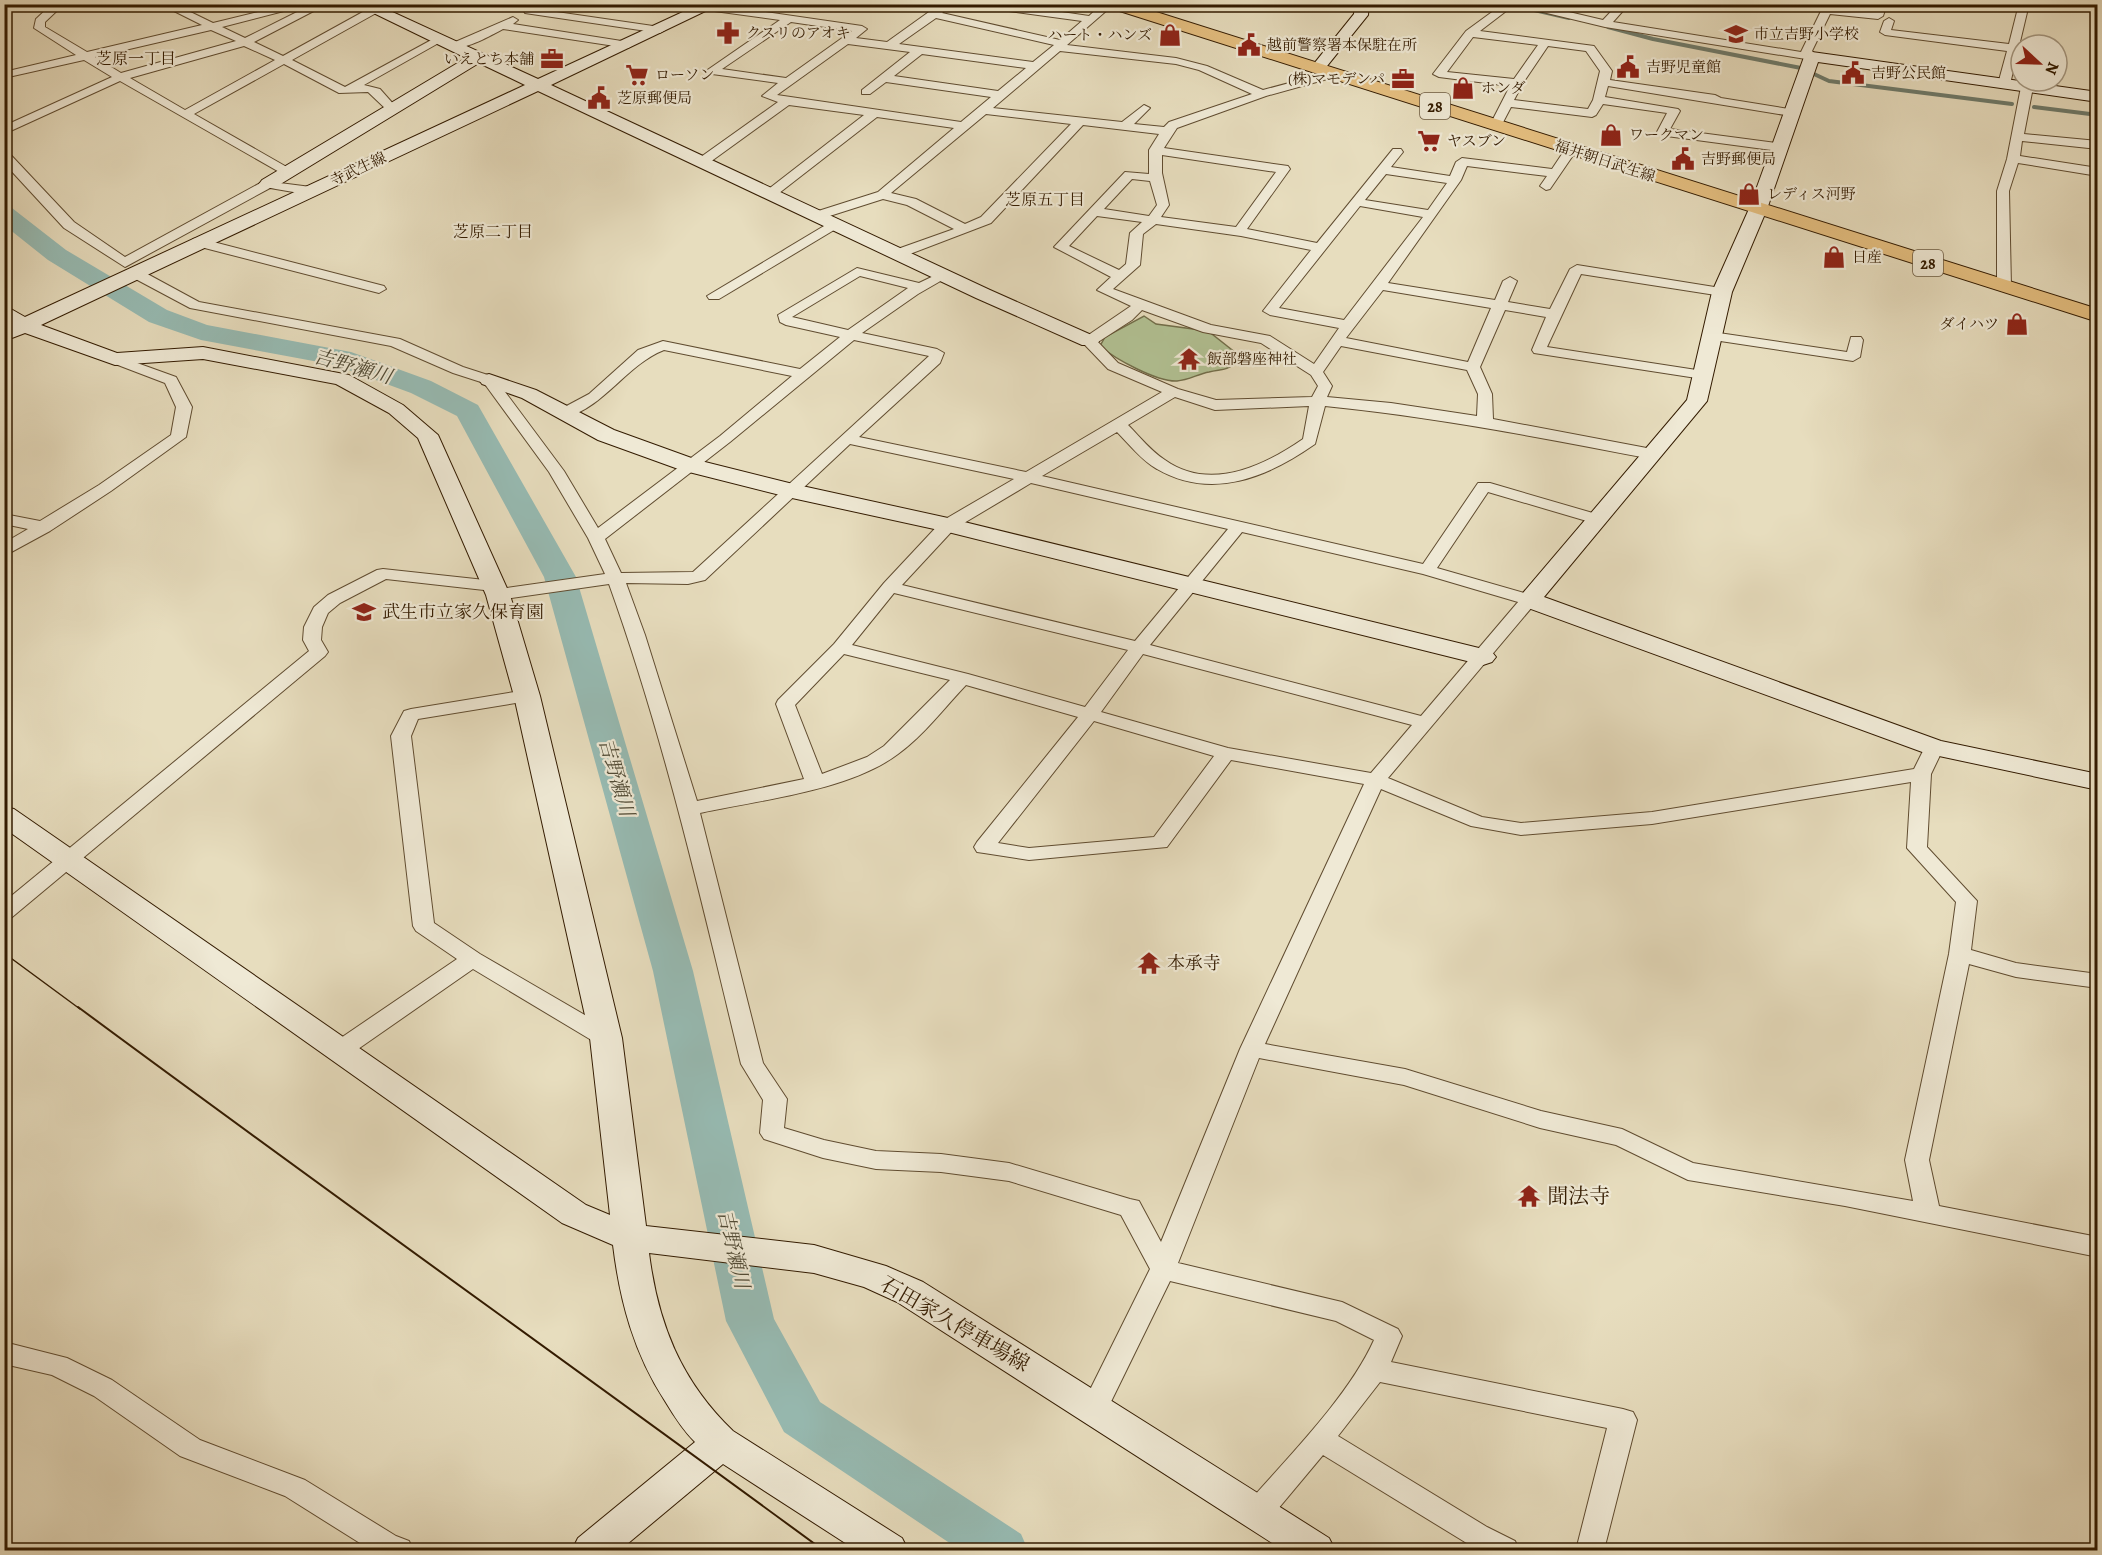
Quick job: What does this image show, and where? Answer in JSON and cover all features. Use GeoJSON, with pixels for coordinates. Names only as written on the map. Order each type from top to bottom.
{"type":"FeatureCollection","features":[{"type":"Feature","properties":{"kind":"main road","name":"福井朝日武生線"},"geometry":{"type":"LineString","coordinates":[[1111,4],[2097,316]]}},
{"type":"Feature","properties":{"kind":"street"},"geometry":{"type":"LineString","coordinates":[[59,4],[40,21],[39,28],[288,173]]}},
{"type":"Feature","properties":{"kind":"street"},"geometry":{"type":"LineString","coordinates":[[165,4],[284,60],[343,91],[364,87],[376,90],[392,109]]}},
{"type":"Feature","properties":{"kind":"street"},"geometry":{"type":"LineString","coordinates":[[4,75],[303,4]]}},
{"type":"Feature","properties":{"kind":"street"},"geometry":{"type":"LineString","coordinates":[[4,131],[120,77],[245,42],[322,4]]}},
{"type":"Feature","properties":{"kind":"street"},"geometry":{"type":"LineString","coordinates":[[343,91],[445,43],[482,36],[541,4]]}},
{"type":"Feature","properties":{"kind":"street"},"geometry":{"type":"LineString","coordinates":[[888,46],[946,4]]}},
{"type":"Feature","properties":{"kind":"street"},"geometry":{"type":"LineString","coordinates":[[980,4],[1090,19]]}},
{"type":"Feature","properties":{"kind":"street"},"geometry":{"type":"LineString","coordinates":[[817,216],[882,195],[1090,19],[1111,4]]}},
{"type":"Feature","properties":{"kind":"street"},"geometry":{"type":"LineString","coordinates":[[1510,4],[1470,33],[1439,75],[1517,83]]}},
{"type":"Feature","properties":{"kind":"street"},"geometry":{"type":"LineString","coordinates":[[1519,4],[1605,24],[1812,57],[2009,85]]}},
{"type":"Feature","properties":{"kind":"street"},"geometry":{"type":"LineString","coordinates":[[1605,24],[1624,4]]}},
{"type":"Feature","properties":{"kind":"street"},"geometry":{"type":"LineString","coordinates":[[1812,57],[1806,51],[1826,10],[1878,16],[1882,4]]}},
{"type":"Feature","properties":{"kind":"street"},"geometry":{"type":"LineString","coordinates":[[2017,33],[2024,4]]}},
{"type":"Feature","properties":{"kind":"street"},"geometry":{"type":"LineString","coordinates":[[2087,4],[2097,6]]}},
{"type":"Feature","properties":{"kind":"street"},"geometry":{"type":"LineString","coordinates":[[1118,424],[1162,466],[1187,475],[1217,481],[1265,470],[1310,441],[1318,401],[1325,386],[1316,372],[1265,339],[1208,329],[1104,290],[1134,265],[1137,233],[1153,220],[1163,206],[1153,155],[1166,131],[1173,125],[1326,71],[1360,15],[1362,5]]}},
{"type":"Feature","properties":{"kind":"street"},"geometry":{"type":"LineString","coordinates":[[710,6],[862,29],[768,96],[787,101],[964,126]]}},
{"type":"Feature","properties":{"kind":"street","name":"寺武生線"},"geometry":{"type":"LineString","coordinates":[[4,335],[198,242],[541,86],[710,6]]}},
{"type":"Feature","properties":{"kind":"street"},"geometry":{"type":"LineString","coordinates":[[186,114],[284,60],[368,7],[944,276],[1089,341],[1113,366],[1173,392],[1215,405],[1318,401],[1391,408],[1485,422],[1652,453]]}},
{"type":"Feature","properties":{"kind":"street"},"geometry":{"type":"LineString","coordinates":[[529,11],[660,30]]}},
{"type":"Feature","properties":{"kind":"street"},"geometry":{"type":"LineString","coordinates":[[934,14],[1059,45],[1176,61],[1203,68],[1262,94]]}},
{"type":"Feature","properties":{"kind":"street"},"geometry":{"type":"LineString","coordinates":[[786,81],[712,71],[789,19]]}},
{"type":"Feature","properties":{"kind":"street"},"geometry":{"type":"LineString","coordinates":[[1889,21],[1885,32],[2009,48]]}},
{"type":"Feature","properties":{"kind":"street"},"geometry":{"type":"LineString","coordinates":[[502,26],[628,45]]}},
{"type":"Feature","properties":{"kind":"street"},"geometry":{"type":"LineString","coordinates":[[1470,33],[1590,48],[1606,71],[1599,100],[1592,114],[1508,103]]}},
{"type":"Feature","properties":{"kind":"street"},"geometry":{"type":"LineString","coordinates":[[845,40],[1035,66]]}},
{"type":"Feature","properties":{"kind":"street"},"geometry":{"type":"LineString","coordinates":[[1496,125],[1517,83],[1545,42]]}},
{"type":"Feature","properties":{"kind":"street"},"geometry":{"type":"LineString","coordinates":[[866,92],[920,50]]}},
{"type":"Feature","properties":{"kind":"street"},"geometry":{"type":"LineString","coordinates":[[4,155],[69,225],[125,264],[288,173],[478,57]]}},
{"type":"Feature","properties":{"kind":"street"},"geometry":{"type":"LineString","coordinates":[[1094,1408],[1163,1269],[1251,1049],[1376,780],[1483,657],[1697,401],[1722,292],[1758,209],[1812,57]]}},
{"type":"Feature","properties":{"kind":"street"},"geometry":{"type":"LineString","coordinates":[[2004,84],[2009,64]]}},
{"type":"Feature","properties":{"kind":"street"},"geometry":{"type":"LineString","coordinates":[[884,78],[1001,95]]}},
{"type":"Feature","properties":{"kind":"street"},"geometry":{"type":"LineString","coordinates":[[1603,82],[1715,98],[1714,101],[1791,112]]}},
{"type":"Feature","properties":{"kind":"street"},"geometry":{"type":"LineString","coordinates":[[2004,287],[2003,192],[2013,159],[2026,93]]}},
{"type":"Feature","properties":{"kind":"street"},"geometry":{"type":"LineString","coordinates":[[2069,93],[2097,97]]}},
{"type":"Feature","properties":{"kind":"street"},"geometry":{"type":"LineString","coordinates":[[1599,100],[1674,111],[1663,132],[1779,147]]}},
{"type":"Feature","properties":{"kind":"street"},"geometry":{"type":"LineString","coordinates":[[702,162],[787,101]]}},
{"type":"Feature","properties":{"kind":"street"},"geometry":{"type":"LineString","coordinates":[[1125,126],[1144,108]]}},
{"type":"Feature","properties":{"kind":"street"},"geometry":{"type":"LineString","coordinates":[[983,110],[1166,131]]}},
{"type":"Feature","properties":{"kind":"street"},"geometry":{"type":"LineString","coordinates":[[770,194],[875,113]]}},
{"type":"Feature","properties":{"kind":"street"},"geometry":{"type":"LineString","coordinates":[[897,254],[986,220],[1080,121]]}},
{"type":"Feature","properties":{"kind":"street"},"geometry":{"type":"LineString","coordinates":[[2017,137],[2097,145]]}},
{"type":"Feature","properties":{"kind":"street"},"geometry":{"type":"LineString","coordinates":[[1155,150],[1284,169],[1239,232]]}},
{"type":"Feature","properties":{"kind":"street"},"geometry":{"type":"LineString","coordinates":[[1546,186],[1570,151]]}},
{"type":"Feature","properties":{"kind":"street"},"geometry":{"type":"LineString","coordinates":[[1250,336],[1397,152]]}},
{"type":"Feature","properties":{"kind":"street"},"geometry":{"type":"LineString","coordinates":[[2013,159],[2097,172]]}},
{"type":"Feature","properties":{"kind":"street"},"geometry":{"type":"LineString","coordinates":[[1316,372],[1455,180],[1462,162],[1555,173]]}},
{"type":"Feature","properties":{"kind":"street"},"geometry":{"type":"LineString","coordinates":[[1383,170],[1455,180]]}},
{"type":"Feature","properties":{"kind":"street"},"geometry":{"type":"LineString","coordinates":[[1120,276],[1061,246],[1129,175],[1156,178]]}},
{"type":"Feature","properties":{"kind":"street"},"geometry":{"type":"LineString","coordinates":[[268,184],[311,191]]}},
{"type":"Feature","properties":{"kind":"street"},"geometry":{"type":"LineString","coordinates":[[882,195],[911,202],[965,229]]}},
{"type":"Feature","properties":{"kind":"street"},"geometry":{"type":"LineString","coordinates":[[1357,202],[1431,214]]}},
{"type":"Feature","properties":{"kind":"street"},"geometry":{"type":"LineString","coordinates":[[1094,212],[1239,232],[1320,248]]}},
{"type":"Feature","properties":{"kind":"street"},"geometry":{"type":"LineString","coordinates":[[714,296],[834,224]]}},
{"type":"Feature","properties":{"kind":"street"},"geometry":{"type":"LineString","coordinates":[[198,242],[379,289]]}},
{"type":"Feature","properties":{"kind":"street"},"geometry":{"type":"LineString","coordinates":[[1703,375],[1539,350],[1577,269],[1722,292]]}},
{"type":"Feature","properties":{"kind":"street"},"geometry":{"type":"LineString","coordinates":[[4,913],[319,652],[312,640],[313,627],[320,611],[334,599],[383,574],[496,590],[541,589],[615,578],[688,579],[699,576],[938,356],[933,351],[791,322],[785,319],[785,315],[857,272],[919,287]]}},
{"type":"Feature","properties":{"kind":"street"},"geometry":{"type":"LineString","coordinates":[[130,275],[195,305],[395,342],[458,370],[530,394],[606,435],[689,465],[792,491],[948,525],[1483,657]]}},
{"type":"Feature","properties":{"kind":"street"},"geometry":{"type":"LineString","coordinates":[[596,538],[725,439],[851,334],[919,287],[944,276]]}},
{"type":"Feature","properties":{"kind":"street"},"geometry":{"type":"LineString","coordinates":[[1485,422],[1485,394],[1473,367],[1510,281]]}},
{"type":"Feature","properties":{"kind":"street"},"geometry":{"type":"LineString","coordinates":[[1378,285],[1554,314]]}},
{"type":"Feature","properties":{"kind":"street"},"geometry":{"type":"LineString","coordinates":[[1089,341],[1127,317],[1140,305]]}},
{"type":"Feature","properties":{"kind":"street"},"geometry":{"type":"LineString","coordinates":[[4,310],[115,359],[171,380],[184,407],[178,437],[105,488],[4,551]]}},
{"type":"Feature","properties":{"kind":"street"},"geometry":{"type":"LineString","coordinates":[[1270,311],[1348,325]]}},
{"type":"Feature","properties":{"kind":"street"},"geometry":{"type":"LineString","coordinates":[[1712,336],[1853,357],[1856,340]]}},
{"type":"Feature","properties":{"kind":"street"},"geometry":{"type":"LineString","coordinates":[[1338,341],[1473,367]]}},
{"type":"Feature","properties":{"kind":"street"},"geometry":{"type":"LineString","coordinates":[[564,413],[594,397],[643,353],[663,345],[801,374]]}},
{"type":"Feature","properties":{"kind":"street"},"geometry":{"type":"LineString","coordinates":[[115,359],[203,353],[342,379],[396,409],[427,435],[496,590],[527,696],[606,1038],[635,1281],[647,1329],[662,1366],[698,1420],[720,1442],[888,1551]]}},
{"type":"Feature","properties":{"kind":"street"},"geometry":{"type":"LineString","coordinates":[[489,380],[556,471],[596,538],[615,578],[636,635],[689,809],[753,1064],[775,1099],[772,1133],[823,1149],[876,1160],[941,1163],[1010,1172],[1130,1208],[1163,1269],[1342,1312],[1389,1336],[1374,1370],[1320,1439],[1257,1513]]}},
{"type":"Feature","properties":{"kind":"street"},"geometry":{"type":"LineString","coordinates":[[815,782],[785,704],[840,648],[890,587],[948,525],[1173,392]]}},
{"type":"Feature","properties":{"kind":"street"},"geometry":{"type":"LineString","coordinates":[[847,439],[1030,478],[1426,570],[1529,600],[1934,747],[2097,782]]}},
{"type":"Feature","properties":{"kind":"street"},"geometry":{"type":"LineString","coordinates":[[1426,570],[1484,486],[1597,519]]}},
{"type":"Feature","properties":{"kind":"street"},"geometry":{"type":"LineString","coordinates":[[4,519],[44,527]]}},
{"type":"Feature","properties":{"kind":"street"},"geometry":{"type":"LineString","coordinates":[[1226,753],[1160,843],[1029,854],[984,847],[1089,715],[1139,646],[1238,527]]}},
{"type":"Feature","properties":{"kind":"street"},"geometry":{"type":"LineString","coordinates":[[890,587],[1139,646],[1426,723]]}},
{"type":"Feature","properties":{"kind":"street"},"geometry":{"type":"LineString","coordinates":[[840,648],[962,678],[1226,753],[1376,780],[1478,822],[1538,829],[1652,819],[1921,774]]}},
{"type":"Feature","properties":{"kind":"street"},"geometry":{"type":"LineString","coordinates":[[689,809],[815,782],[867,764],[891,751],[962,678]]}},
{"type":"Feature","properties":{"kind":"street"},"geometry":{"type":"LineString","coordinates":[[527,696],[411,716],[401,736],[424,926],[472,959],[606,1038]]}},
{"type":"Feature","properties":{"kind":"street"},"geometry":{"type":"LineString","coordinates":[[1928,1212],[1917,1160],[1960,954],[1967,901],[1917,848],[1921,774],[1934,747]]}},
{"type":"Feature","properties":{"kind":"street","name":"石田家久停車場線"},"geometry":{"type":"LineString","coordinates":[[4,815],[574,1214],[631,1238],[814,1259],[874,1276],[910,1292],[1315,1551]]}},
{"type":"Feature","properties":{"kind":"street"},"geometry":{"type":"LineString","coordinates":[[1960,954],[2016,970],[2097,981]]}},
{"type":"Feature","properties":{"kind":"street"},"geometry":{"type":"LineString","coordinates":[[340,1050],[472,959]]}},
{"type":"Feature","properties":{"kind":"street"},"geometry":{"type":"LineString","coordinates":[[1251,1049],[1405,1077],[1540,1119],[1622,1138],[1688,1171],[1928,1212],[2097,1247]]}},
{"type":"Feature","properties":{"kind":"street"},"geometry":{"type":"LineString","coordinates":[[4,1353],[58,1366],[103,1388],[190,1448],[295,1488],[399,1551]]}},
{"type":"Feature","properties":{"kind":"street"},"geometry":{"type":"LineString","coordinates":[[1374,1370],[1623,1420],[1590,1551]]}},
{"type":"Feature","properties":{"kind":"street"},"geometry":{"type":"LineString","coordinates":[[1320,1439],[1505,1551]]}},
{"type":"Feature","properties":{"kind":"street"},"geometry":{"type":"LineString","coordinates":[[592,1551],[701,1461],[720,1442]]}},
{"type":"Feature","properties":{"kind":"green space"},"geometry":{"type":"Polygon","coordinates":[[[1144,316],[1156,324],[1208,331],[1236,353],[1235,363],[1226,369],[1177,381],[1169,380],[1137,369],[1100,346],[1105,337],[1144,316]]]}},
{"type":"Feature","properties":{"kind":"waterway"},"geometry":{"type":"LineString","coordinates":[[1530,9],[1569,18]]}},
{"type":"Feature","properties":{"kind":"waterway"},"geometry":{"type":"LineString","coordinates":[[1608,27],[1653,39],[1801,68],[1829,81],[2012,104]]}},
{"type":"Feature","properties":{"kind":"waterway"},"geometry":{"type":"LineString","coordinates":[[2034,107],[2098,115]]}},
{"type":"Feature","properties":{"kind":"waterway","name":"吉野瀬川"},"geometry":{"type":"LineString","coordinates":[[4,213],[57,255],[158,316],[201,332],[341,358],[421,387],[468,411],[560,577],[673,971],[750,1321],[802,1417],[1002,1550]]}},
{"type":"Feature","properties":{"kind":"tram line"},"geometry":{"type":"LineString","coordinates":[[4,953],[80,1009]]}},
{"type":"Feature","properties":{"kind":"tram line"},"geometry":{"type":"LineString","coordinates":[[78,1007],[823,1550]]}},
{"type":"Feature","properties":{"kind":"place","name":"クスリのアオキ"},"geometry":{"type":"Point","coordinates":[728,33]}},
{"type":"Feature","properties":{"kind":"place","name":"市立吉野小学校"},"geometry":{"type":"Point","coordinates":[1736,34]}},
{"type":"Feature","properties":{"kind":"place","name":"ハート・ハンズ"},"geometry":{"type":"Point","coordinates":[1170,35]}},
{"type":"Feature","properties":{"kind":"place","name":"越前警察署本保駐在所"},"geometry":{"type":"Point","coordinates":[1249,45]}},
{"type":"Feature","properties":{"kind":"place","name":"いえとち本舗"},"geometry":{"type":"Point","coordinates":[552,59]}},
{"type":"Feature","properties":{"kind":"place","name":"吉野児童館"},"geometry":{"type":"Point","coordinates":[1628,67]}},
{"type":"Feature","properties":{"kind":"place","name":"吉野公民館"},"geometry":{"type":"Point","coordinates":[1853,73]}},
{"type":"Feature","properties":{"kind":"place","name":"ローソン"},"geometry":{"type":"Point","coordinates":[637,75]}},
{"type":"Feature","properties":{"kind":"place","name":"(株)マモデンパ"},"geometry":{"type":"Point","coordinates":[1403,79]}},
{"type":"Feature","properties":{"kind":"place","name":"ホンダ"},"geometry":{"type":"Point","coordinates":[1463,88]}},
{"type":"Feature","properties":{"kind":"place","name":"芝原郵便局"},"geometry":{"type":"Point","coordinates":[599,98]}},
{"type":"Feature","properties":{"kind":"place","name":"ワークマン"},"geometry":{"type":"Point","coordinates":[1611,135]}},
{"type":"Feature","properties":{"kind":"place","name":"ヤスブン"},"geometry":{"type":"Point","coordinates":[1429,141]}},
{"type":"Feature","properties":{"kind":"place","name":"吉野郵便局"},"geometry":{"type":"Point","coordinates":[1683,159]}},
{"type":"Feature","properties":{"kind":"place","name":"レディス河野"},"geometry":{"type":"Point","coordinates":[1749,194]}},
{"type":"Feature","properties":{"kind":"place","name":"日産"},"geometry":{"type":"Point","coordinates":[1834,257]}},
{"type":"Feature","properties":{"kind":"place","name":"ダイハツ"},"geometry":{"type":"Point","coordinates":[2017,324]}},
{"type":"Feature","properties":{"kind":"place","name":"飯部磐座神社"},"geometry":{"type":"Point","coordinates":[1189,359]}},
{"type":"Feature","properties":{"kind":"place","name":"武生市立家久保育園"},"geometry":{"type":"Point","coordinates":[364,612]}},
{"type":"Feature","properties":{"kind":"place","name":"本承寺"},"geometry":{"type":"Point","coordinates":[1149,963]}},
{"type":"Feature","properties":{"kind":"place","name":"聞法寺"},"geometry":{"type":"Point","coordinates":[1529,1196]}},
{"type":"Feature","properties":{"kind":"district","name":"芝原一丁目"},"geometry":{"type":"Point","coordinates":[136,58]}},
{"type":"Feature","properties":{"kind":"district","name":"芝原五丁目"},"geometry":{"type":"Point","coordinates":[1045,199]}},
{"type":"Feature","properties":{"kind":"district","name":"芝原二丁目"},"geometry":{"type":"Point","coordinates":[493,231]}}]}
